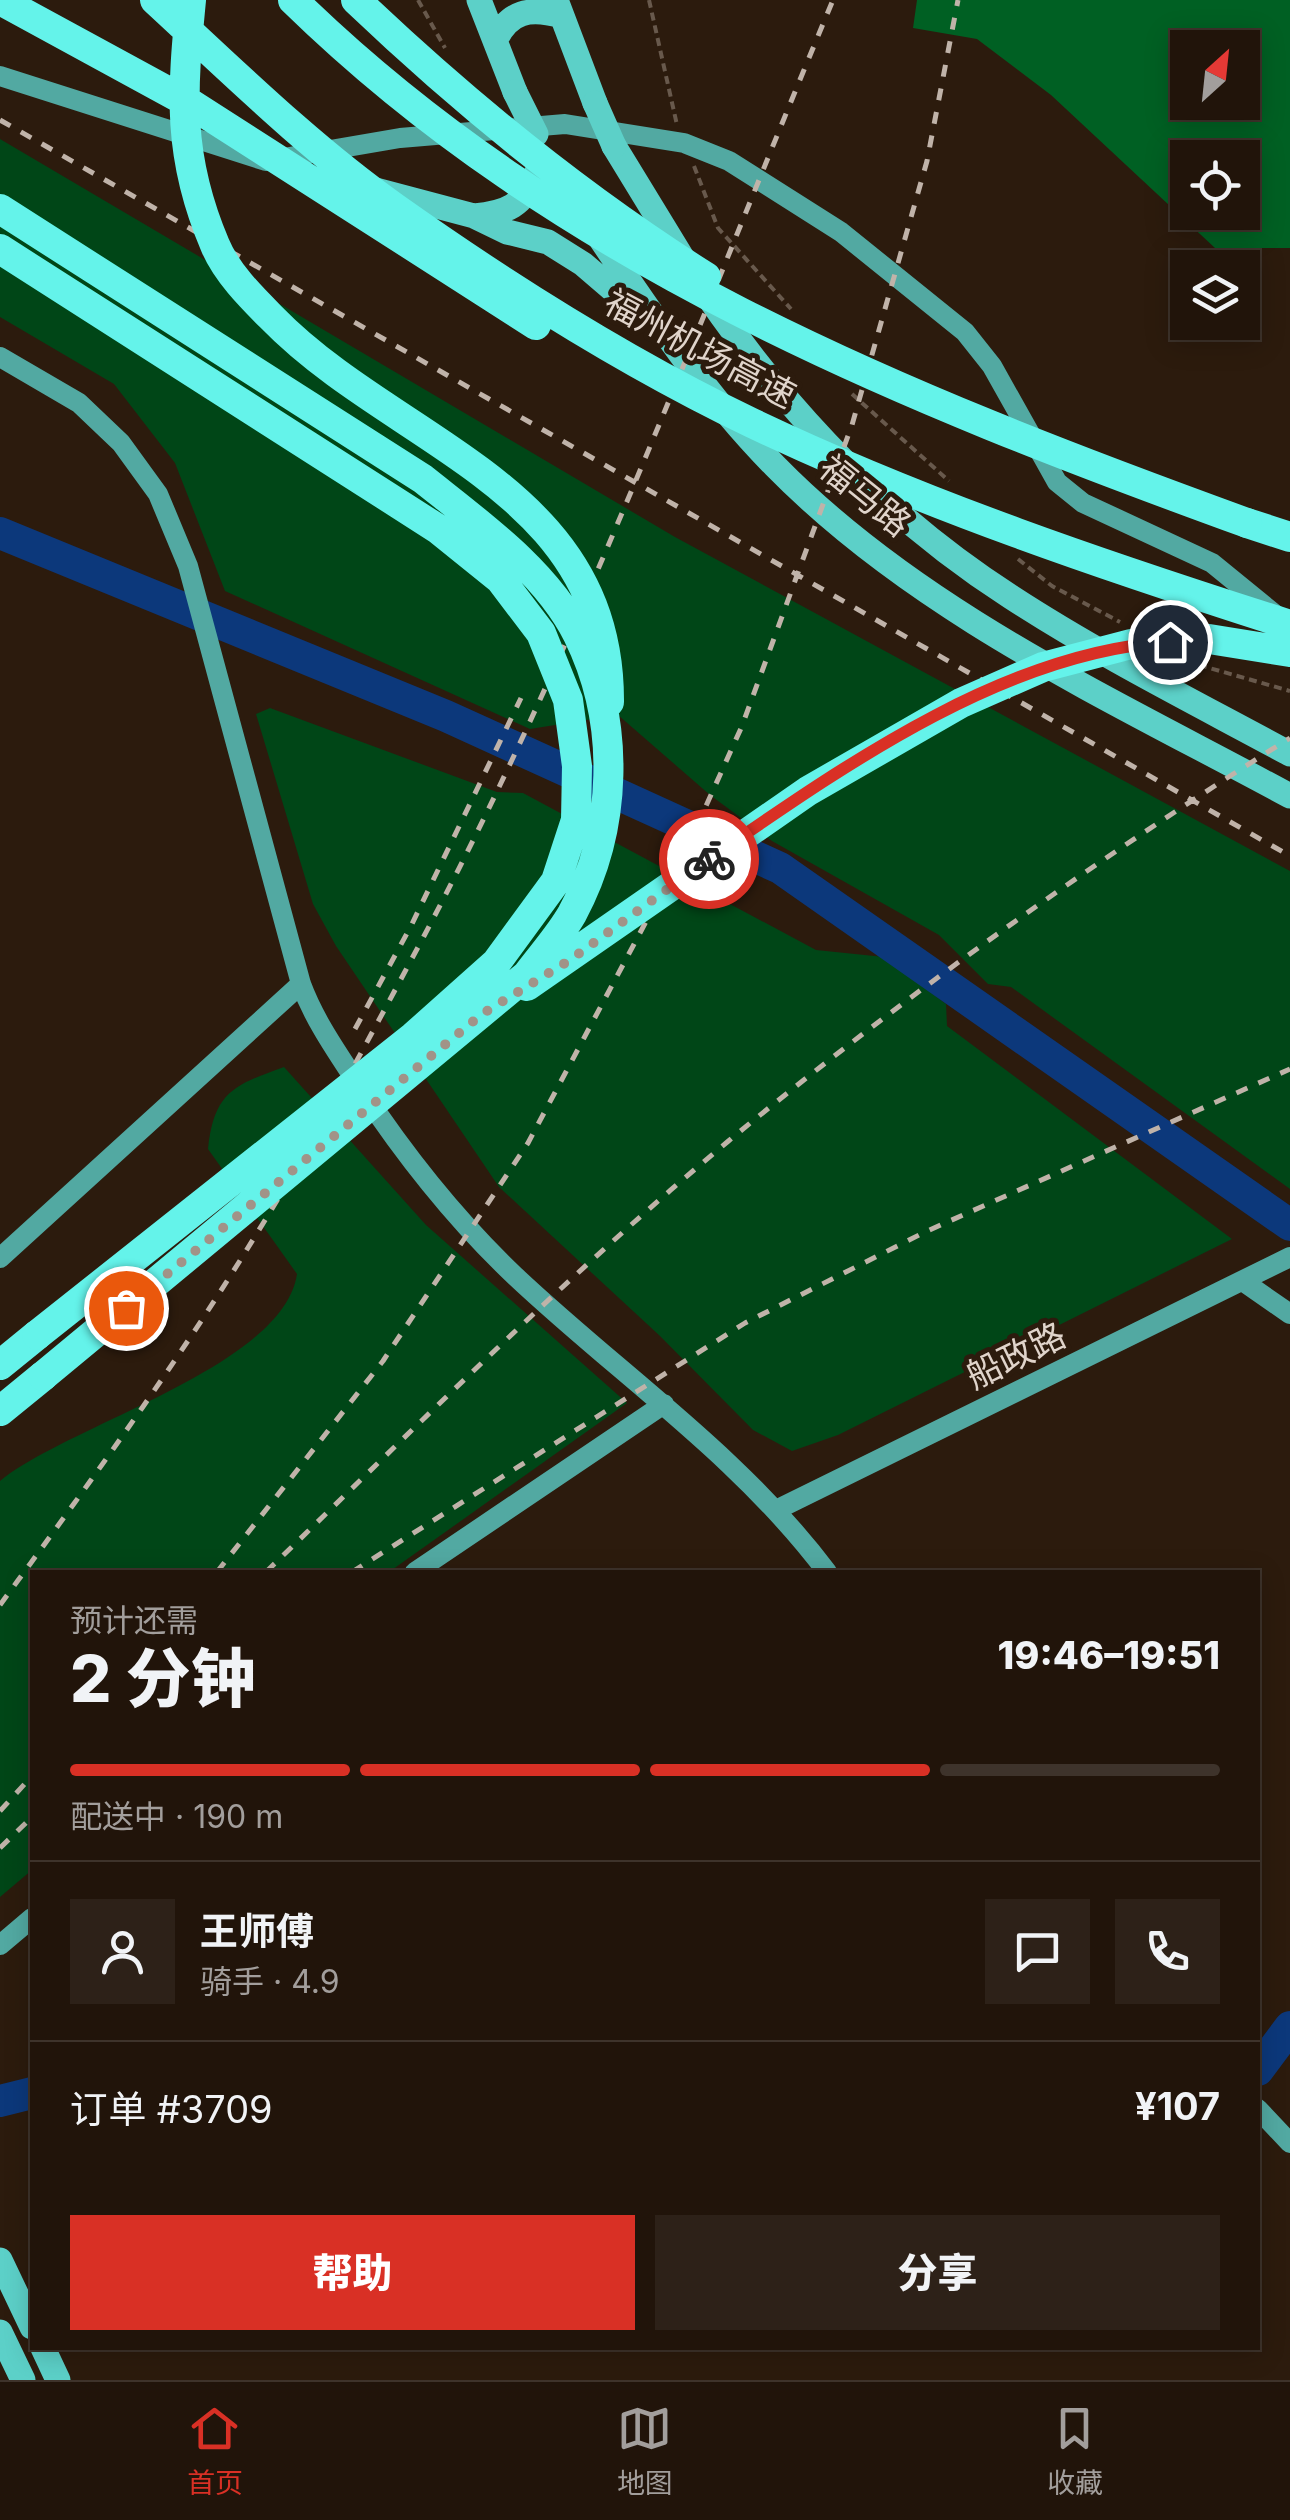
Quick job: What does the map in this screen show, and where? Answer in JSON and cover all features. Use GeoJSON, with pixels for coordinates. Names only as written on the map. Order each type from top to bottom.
{"type":"FeatureCollection","features":[{"type":"Feature","properties":{"kind":"highway"},"geometry":{"type":"LineString","coordinates":[[0,0],[191,104],[475,290],[632,380],[752,422]]}},
{"type":"Feature","properties":{"kind":"highway","name":"福州机场高速"},"geometry":{"type":"LineString","coordinates":[[155,0],[265,100],[392,206],[548,311],[752,422],[970,514],[1290,626]]}},
{"type":"Feature","properties":{"kind":"highway"},"geometry":{"type":"LineString","coordinates":[[0,1411],[527,976],[572,914],[605,830],[610,655],[592,601],[571,558],[528,512],[463,457],[302,349],[250,296],[216,249],[192,177],[181,110],[191,0]]}},
{"type":"Feature","properties":{"kind":"highway","name":"福州机场高速"},"geometry":{"type":"LineString","coordinates":[[293,0],[326,32],[524,188],[639,261],[850,376],[1290,538]]}},
{"type":"Feature","properties":{"kind":"highway"},"geometry":{"type":"LineString","coordinates":[[356,0],[529,150],[614,217],[850,376]]}},
{"type":"Feature","properties":{"kind":"highway"},"geometry":{"type":"LineString","coordinates":[[0,209],[423,480],[484,528],[535,577],[577,633],[596,682],[609,760]]}},
{"type":"Feature","properties":{"kind":"highway"},"geometry":{"type":"LineString","coordinates":[[0,249],[438,528],[500,579],[541,634],[568,700],[577,766],[576,820],[556,881],[496,963],[413,1037],[0,1365]]}},
{"type":"Feature","properties":{"kind":"highway"},"geometry":{"type":"LineString","coordinates":[[482,1014],[570,960],[808,791],[961,704],[1043,667],[1131,644],[1209,639],[1290,652]]}},
{"type":"Feature","properties":{"kind":"main road","name":"福马路"},"geometry":{"type":"LineString","coordinates":[[479,0],[516,92],[573,199],[669,338],[777,468],[868,547],[1012,644],[1290,796]]}},
{"type":"Feature","properties":{"kind":"main road"},"geometry":{"type":"LineString","coordinates":[[495,41],[500,0]]}},
{"type":"Feature","properties":{"kind":"main road","name":"福马路"},"geometry":{"type":"LineString","coordinates":[[554,5],[614,146],[656,221],[757,366],[877,493],[1010,597],[1290,754]]}},
{"type":"Feature","properties":{"kind":"main road"},"geometry":{"type":"LineString","coordinates":[[495,41],[503,23],[521,12],[554,5]]}},
{"type":"Feature","properties":{"kind":"main road"},"geometry":{"type":"LineString","coordinates":[[474,216],[506,213],[528,196],[538,168],[536,134]]}},
{"type":"Feature","properties":{"kind":"main road"},"geometry":{"type":"LineString","coordinates":[[266,161],[474,216],[506,232],[548,242],[669,338]]}},
{"type":"Feature","properties":{"kind":"main road"},"geometry":{"type":"LineString","coordinates":[[0,2260],[30,2322]]}},
{"type":"Feature","properties":{"kind":"main road"},"geometry":{"type":"LineString","coordinates":[[0,2332],[23,2380]]}},
{"type":"Feature","properties":{"kind":"main road"},"geometry":{"type":"LineString","coordinates":[[44,2350],[58,2380]]}},
{"type":"Feature","properties":{"kind":"street"},"geometry":{"type":"LineString","coordinates":[[0,76],[266,161],[400,138],[565,124],[684,143],[729,161],[842,232],[966,332],[992,366],[1056,482],[1083,503],[1212,563],[1290,626]]}},
{"type":"Feature","properties":{"kind":"street"},"geometry":{"type":"LineString","coordinates":[[0,357],[78,403],[121,443],[158,494],[188,566],[300,984],[309,1006],[361,1088],[442,1200],[516,1277],[664,1404],[776,1510],[825,1570]]}},
{"type":"Feature","properties":{"kind":"street"},"geometry":{"type":"LineString","coordinates":[[0,1258],[300,984]]}},
{"type":"Feature","properties":{"kind":"street","name":"船政路"},"geometry":{"type":"LineString","coordinates":[[776,1510],[1287,1259]]}},
{"type":"Feature","properties":{"kind":"street"},"geometry":{"type":"LineString","coordinates":[[1244,1282],[1290,1314]]}},
{"type":"Feature","properties":{"kind":"street"},"geometry":{"type":"LineString","coordinates":[[418,1570],[664,1404]]}},
{"type":"Feature","properties":{"kind":"street"},"geometry":{"type":"LineString","coordinates":[[0,1945],[30,1920]]}},
{"type":"Feature","properties":{"kind":"street"},"geometry":{"type":"LineString","coordinates":[[1265,2117],[1290,2143]]}},
{"type":"Feature","properties":{"kind":"path"},"geometry":{"type":"LineString","coordinates":[[649,0],[678,129]]}},
{"type":"Feature","properties":{"kind":"path"},"geometry":{"type":"LineString","coordinates":[[692,162],[718,228],[794,312]]}},
{"type":"Feature","properties":{"kind":"path"},"geometry":{"type":"LineString","coordinates":[[850,376],[960,491]]}},
{"type":"Feature","properties":{"kind":"path"},"geometry":{"type":"LineString","coordinates":[[1017,559],[1052,586],[1122,623]]}},
{"type":"Feature","properties":{"kind":"path"},"geometry":{"type":"LineString","coordinates":[[1191,660],[1208,670],[1290,691]]}},
{"type":"Feature","properties":{"kind":"green space"},"geometry":{"type":"Polygon","coordinates":[[[917,0],[1290,0],[1290,248],[1215,248],[1196,230],[1260,230],[1260,140],[1170,140],[1170,206],[1051,95],[977,39],[913,28],[917,0]]]}},
{"type":"Feature","properties":{"kind":"green space"},"geometry":{"type":"Polygon","coordinates":[[[0,139],[675,537],[1290,871],[1290,1189],[1011,987],[988,984],[939,935],[772,841],[710,795],[618,715],[530,729],[225,591],[175,463],[114,384],[0,317],[0,139]]]}},
{"type":"Feature","properties":{"kind":"green space"},"geometry":{"type":"Polygon","coordinates":[[[270,708],[497,792],[523,793],[816,950],[884,957],[946,1004],[947,1026],[1232,1239],[838,1435],[792,1451],[753,1430],[660,1336],[499,1187],[336,946],[313,904],[256,714],[270,708]]]}},
{"type":"Feature","properties":{"kind":"green space"},"geometry":{"type":"Polygon","coordinates":[[[284,1067],[426,1225],[627,1403],[392,1570],[30,1570],[30,1872],[0,1897],[0,1481],[32,1460],[215,1365],[255,1338],[283,1307],[297,1274],[208,1149],[215,1115],[222,1103],[252,1079],[284,1067]]]}},
{"type":"Feature","properties":{"kind":"waterway"},"geometry":{"type":"LineString","coordinates":[[0,533],[446,716],[780,868],[1290,1225]]}},
{"type":"Feature","properties":{"kind":"waterway"},"geometry":{"type":"LineString","coordinates":[[1260,2067],[1290,2027]]}},
{"type":"Feature","properties":{"kind":"waterway"},"geometry":{"type":"LineString","coordinates":[[0,2101],[30,2094]]}},
{"type":"Feature","properties":{"kind":"railway"},"geometry":{"type":"LineString","coordinates":[[0,1605],[131,1424],[224,1285],[320,1126],[424,936],[482,823],[589,591],[833,0]]}},
{"type":"Feature","properties":{"kind":"railway"},"geometry":{"type":"LineString","coordinates":[[219,1570],[383,1361],[528,1143],[697,826],[742,726],[852,425],[927,161],[958,0]]}},
{"type":"Feature","properties":{"kind":"railway"},"geometry":{"type":"LineString","coordinates":[[0,120],[1290,856]]}},
{"type":"Feature","properties":{"kind":"railway"},"geometry":{"type":"LineString","coordinates":[[355,1029],[411,926],[521,698]]}},
{"type":"Feature","properties":{"kind":"railway"},"geometry":{"type":"LineString","coordinates":[[268,1570],[566,1284],[754,1120],[1016,921],[1290,738]]}},
{"type":"Feature","properties":{"kind":"railway"},"geometry":{"type":"LineString","coordinates":[[355,1570],[745,1323],[925,1232],[1290,1069]]}},
{"type":"Feature","properties":{"kind":"railway"},"geometry":{"type":"LineString","coordinates":[[0,1811],[30,1778]]}},
{"type":"Feature","properties":{"kind":"railway"},"geometry":{"type":"LineString","coordinates":[[0,1848],[30,1819]]}},
{"type":"Feature","properties":{"kind":"way so far"},"geometry":{"type":"LineString","coordinates":[[126,1308],[482,1014],[570,960],[709,859]]}},
{"type":"Feature","properties":{"kind":"route"},"geometry":{"type":"LineString","coordinates":[[709,859],[808,791],[961,704],[1043,667],[1131,644],[1170,642]]}}]}
